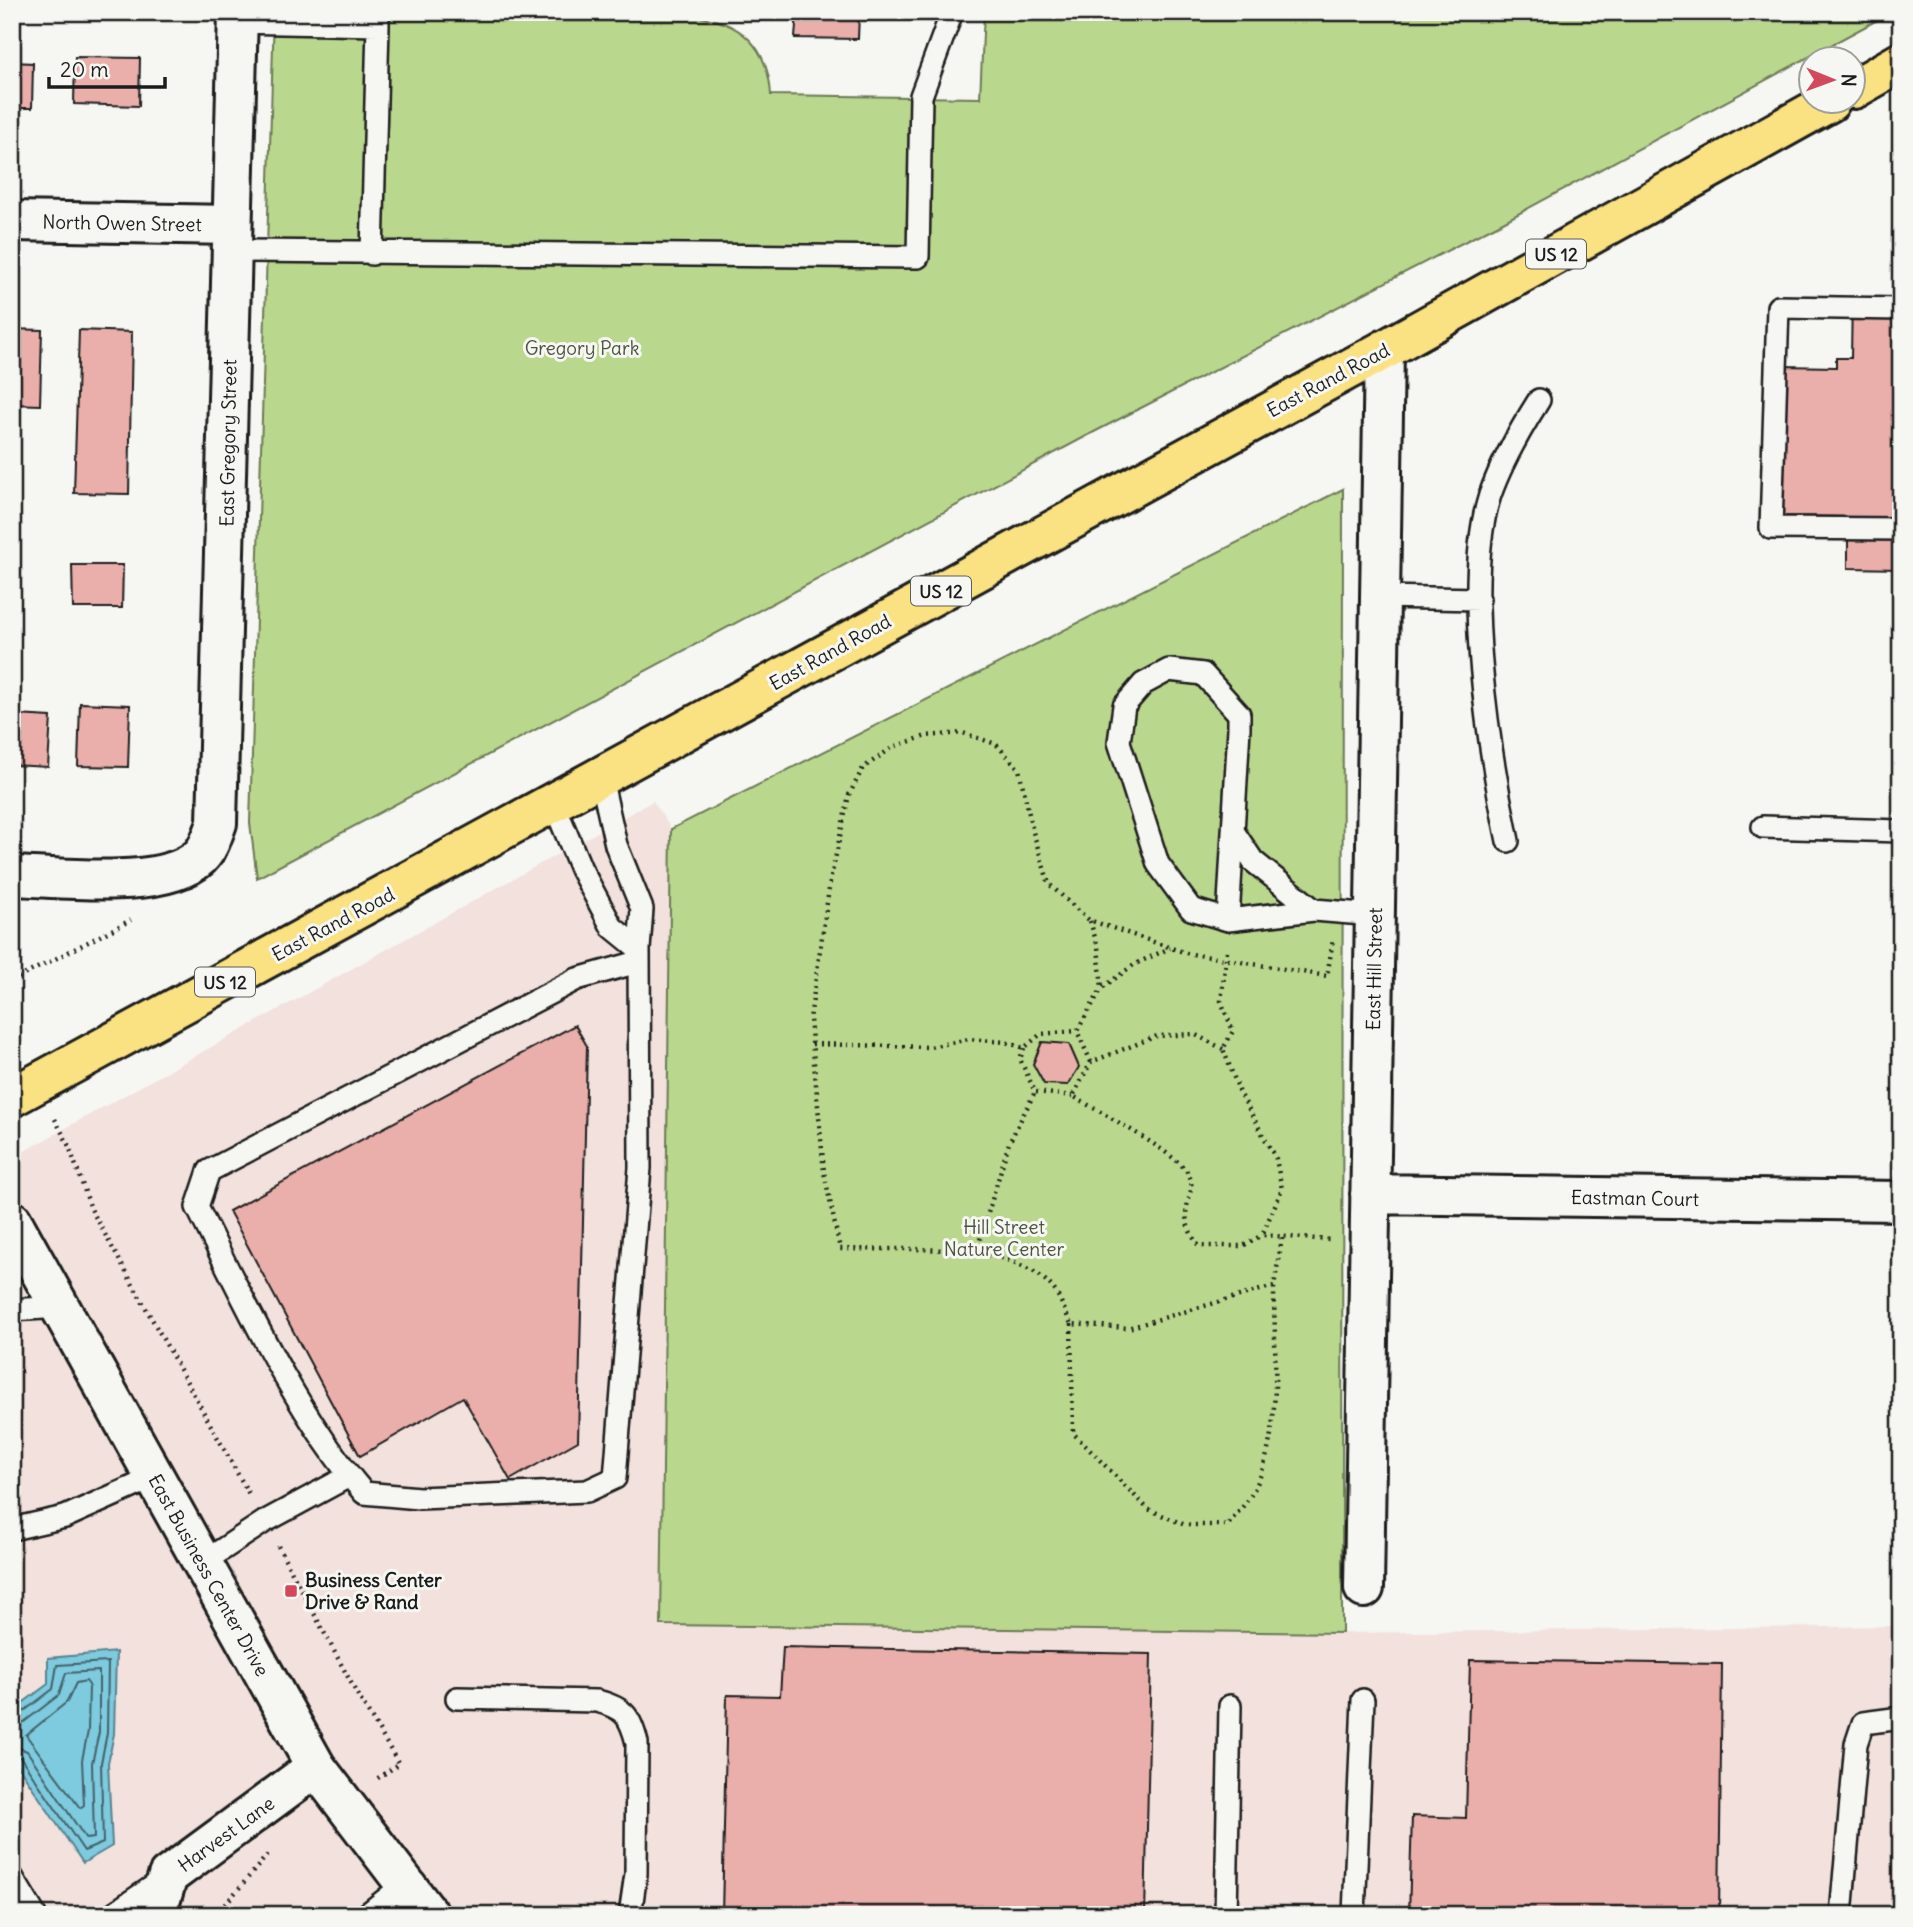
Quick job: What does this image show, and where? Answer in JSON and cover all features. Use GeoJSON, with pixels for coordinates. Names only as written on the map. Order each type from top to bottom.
{"type":"FeatureCollection","features":[{"type":"Feature","properties":{"kind":"main road"},"geometry":{"type":"LineString","coordinates":[[1868,81],[1901,62]]}},
{"type":"Feature","properties":{"kind":"main road","name":"East Rand Road"},"geometry":{"type":"LineString","coordinates":[[12,1097],[1384,350],[1805,116]]}},
{"type":"Feature","properties":{"kind":"street","name":"East Gregory Street"},"geometry":{"type":"LineString","coordinates":[[149,876],[190,864],[202,855],[211,839],[220,807],[237,17]]}},
{"type":"Feature","properties":{"kind":"street","name":"North Owen Street"},"geometry":{"type":"LineString","coordinates":[[12,221],[232,238]]}},
{"type":"Feature","properties":{"kind":"street","name":"East Hill Street"},"geometry":{"type":"LineString","coordinates":[[1364,1588],[1384,350]]}},
{"type":"Feature","properties":{"kind":"street"},"geometry":{"type":"LineString","coordinates":[[12,876],[149,876]]}},
{"type":"Feature","properties":{"kind":"street","name":"Eastman Court"},"geometry":{"type":"LineString","coordinates":[[1370,1194],[1901,1201]]}},
{"type":"Feature","properties":{"kind":"street","name":"East Business Center Drive"},"geometry":{"type":"LineString","coordinates":[[12,1221],[316,1767],[429,1915]]}},
{"type":"Feature","properties":{"kind":"street","name":"Harvest Lane"},"geometry":{"type":"LineString","coordinates":[[156,1915],[168,1876],[316,1767]]}},
{"type":"Feature","properties":{"kind":"lane"},"geometry":{"type":"LineString","coordinates":[[232,238],[372,254],[918,257],[921,96],[952,12]]}},
{"type":"Feature","properties":{"kind":"lane"},"geometry":{"type":"LineString","coordinates":[[237,17],[378,18],[372,254]]}},
{"type":"Feature","properties":{"kind":"lane"},"geometry":{"type":"LineString","coordinates":[[1901,309],[1778,307],[1771,528],[1901,529]]}},
{"type":"Feature","properties":{"kind":"lane"},"geometry":{"type":"LineString","coordinates":[[1508,841],[1490,736],[1479,599],[1482,533],[1490,496],[1511,444],[1539,400]]}},
{"type":"Feature","properties":{"kind":"lane"},"geometry":{"type":"LineString","coordinates":[[1380,597],[1479,599]]}},
{"type":"Feature","properties":{"kind":"lane"},"geometry":{"type":"LineString","coordinates":[[1228,920],[1239,714],[1203,674],[1169,670],[1143,684],[1124,706],[1119,742],[1158,864],[1191,909],[1228,920],[1314,910],[1375,915]]}},
{"type":"Feature","properties":{"kind":"lane"},"geometry":{"type":"LineString","coordinates":[[601,778],[616,845],[642,909],[639,955],[639,1168],[615,1478],[587,1491],[419,1497],[364,1493],[333,1458],[197,1207],[209,1171],[577,979],[639,955]]}},
{"type":"Feature","properties":{"kind":"lane"},"geometry":{"type":"LineString","coordinates":[[554,804],[581,869],[612,927],[639,955]]}},
{"type":"Feature","properties":{"kind":"lane"},"geometry":{"type":"LineString","coordinates":[[1763,827],[1901,831]]}},
{"type":"Feature","properties":{"kind":"lane"},"geometry":{"type":"LineString","coordinates":[[1233,831],[1253,861],[1314,910]]}},
{"type":"Feature","properties":{"kind":"lane"},"geometry":{"type":"LineString","coordinates":[[12,1310],[60,1307]]}},
{"type":"Feature","properties":{"kind":"lane"},"geometry":{"type":"LineString","coordinates":[[202,1563],[264,1522],[349,1476]]}},
{"type":"Feature","properties":{"kind":"lane"},"geometry":{"type":"LineString","coordinates":[[12,1529],[65,1517],[155,1477]]}},
{"type":"Feature","properties":{"kind":"lane"},"geometry":{"type":"LineString","coordinates":[[457,1698],[597,1700],[619,1707],[632,1724],[637,1743],[636,1874],[630,1915]]}},
{"type":"Feature","properties":{"kind":"lane"},"geometry":{"type":"LineString","coordinates":[[1354,1915],[1363,1700]]}},
{"type":"Feature","properties":{"kind":"lane"},"geometry":{"type":"LineString","coordinates":[[1226,1915],[1230,1706]]}},
{"type":"Feature","properties":{"kind":"lane"},"geometry":{"type":"LineString","coordinates":[[1841,1915],[1856,1744],[1863,1723],[1901,1718]]}},
{"type":"Feature","properties":{"kind":"lane"},"geometry":{"type":"LineString","coordinates":[[111,1915],[168,1876]]}},
{"type":"Feature","properties":{"kind":"lane"},"geometry":{"type":"LineString","coordinates":[[12,1877],[35,1915]]}},
{"type":"Feature","properties":{"kind":"lane"},"geometry":{"type":"LineString","coordinates":[[366,1915],[405,1884]]}},
{"type":"Feature","properties":{"kind":"path"},"geometry":{"type":"LineString","coordinates":[[1282,1238],[1274,1286],[1274,1391],[1266,1455],[1254,1491],[1228,1525],[1185,1525],[1148,1509],[1073,1433],[1071,1324],[1052,1287],[1022,1264],[976,1253],[840,1249],[824,1172],[810,1018],[828,896],[849,794],[863,768],[893,747],[926,736],[964,733],[996,744],[1019,769],[1033,832],[1049,884],[1089,920],[1171,948],[1327,976],[1338,912]]}},
{"type":"Feature","properties":{"kind":"path"},"geometry":{"type":"LineString","coordinates":[[12,981],[147,911],[149,876]]}},
{"type":"Feature","properties":{"kind":"path"},"geometry":{"type":"LineString","coordinates":[[1089,920],[1098,947],[1101,988]]}},
{"type":"Feature","properties":{"kind":"path"},"geometry":{"type":"LineString","coordinates":[[1223,1049],[1233,1031],[1221,1001],[1227,960],[1228,920]]}},
{"type":"Feature","properties":{"kind":"path"},"geometry":{"type":"LineString","coordinates":[[1077,1031],[1101,988],[1135,964],[1171,948]]}},
{"type":"Feature","properties":{"kind":"path"},"geometry":{"type":"LineString","coordinates":[[1035,1092],[1020,1059],[1024,1048],[1041,1034],[1077,1031]]}},
{"type":"Feature","properties":{"kind":"path"},"geometry":{"type":"LineString","coordinates":[[1077,1031],[1091,1062]]}},
{"type":"Feature","properties":{"kind":"path"},"geometry":{"type":"LineString","coordinates":[[1035,1092],[1073,1096],[1172,1157],[1189,1174],[1191,1186],[1185,1217],[1188,1231],[1199,1246],[1243,1246],[1262,1235],[1282,1189],[1276,1159],[1240,1093],[1223,1049],[1194,1034],[1157,1036],[1091,1062],[1073,1096]]}},
{"type":"Feature","properties":{"kind":"path"},"geometry":{"type":"LineString","coordinates":[[812,1044],[930,1047],[969,1039],[1005,1042],[1024,1048]]}},
{"type":"Feature","properties":{"kind":"path"},"geometry":{"type":"LineString","coordinates":[[976,1253],[1009,1143],[1035,1092]]}},
{"type":"Feature","properties":{"kind":"path"},"geometry":{"type":"LineString","coordinates":[[69,1146],[91,1209],[356,1692],[399,1764]]}},
{"type":"Feature","properties":{"kind":"path"},"geometry":{"type":"LineString","coordinates":[[1262,1235],[1370,1242]]}},
{"type":"Feature","properties":{"kind":"path"},"geometry":{"type":"LineString","coordinates":[[1071,1324],[1128,1328],[1274,1286]]}},
{"type":"Feature","properties":{"kind":"path"},"geometry":{"type":"LineString","coordinates":[[216,1915],[276,1845]]}},
{"type":"Feature","properties":{"kind":"shaded area"},"geometry":{"type":"Polygon","coordinates":[[[653,801],[671,829],[661,1625],[1342,1633],[1901,1626],[1901,1915],[12,1915],[12,1158],[653,801]]]}},
{"type":"Feature","properties":{"kind":"green space","name":"Gregory Park"},"geometry":{"type":"Polygon","coordinates":[[[274,12],[693,12],[693,16],[725,24],[749,39],[764,63],[771,95],[980,98],[984,12],[1892,12],[1829,46],[1798,46],[1798,63],[1503,222],[1096,431],[257,878],[250,823],[274,12]]]}},
{"type":"Feature","properties":{"kind":"green space","name":"Hill Street Nature Center"},"geometry":{"type":"Polygon","coordinates":[[[1343,489],[1342,1633],[661,1625],[671,829],[1343,489]]]}},
{"type":"Feature","properties":{"kind":"water"},"geometry":{"type":"Polygon","coordinates":[[[116,1652],[114,1734],[108,1763],[112,1846],[83,1863],[12,1757],[12,1711],[48,1684],[48,1658],[116,1652]]]}},
{"type":"Feature","properties":{"kind":"building"},"geometry":{"type":"Polygon","coordinates":[[[797,12],[914,12],[859,13],[858,39],[795,38],[797,12]]]}},
{"type":"Feature","properties":{"kind":"building"},"geometry":{"type":"Polygon","coordinates":[[[75,57],[140,58],[139,106],[74,104],[75,57]]]}},
{"type":"Feature","properties":{"kind":"building"},"geometry":{"type":"Polygon","coordinates":[[[12,62],[33,63],[32,108],[12,108],[12,62]]]}},
{"type":"Feature","properties":{"kind":"building"},"geometry":{"type":"Polygon","coordinates":[[[1852,298],[1901,299],[1900,569],[1848,568],[1848,517],[1778,516],[1781,366],[1836,367],[1836,358],[1851,358],[1852,298]]]}},
{"type":"Feature","properties":{"kind":"building"},"geometry":{"type":"Polygon","coordinates":[[[12,329],[42,330],[40,405],[12,404],[12,329]]]}},
{"type":"Feature","properties":{"kind":"building"},"geometry":{"type":"Polygon","coordinates":[[[79,330],[132,332],[129,494],[74,493],[79,330]]]}},
{"type":"Feature","properties":{"kind":"building"},"geometry":{"type":"Polygon","coordinates":[[[72,565],[123,565],[122,608],[73,608],[72,565]]]}},
{"type":"Feature","properties":{"kind":"building"},"geometry":{"type":"Polygon","coordinates":[[[12,695],[18,695],[17,715],[51,717],[48,767],[12,765],[12,695]]]}},
{"type":"Feature","properties":{"kind":"building"},"geometry":{"type":"Polygon","coordinates":[[[80,703],[130,705],[128,767],[78,766],[80,703]]]}},
{"type":"Feature","properties":{"kind":"building"},"geometry":{"type":"Polygon","coordinates":[[[575,1025],[587,1046],[578,1441],[510,1480],[463,1397],[360,1456],[229,1211],[575,1025]]]}},
{"type":"Feature","properties":{"kind":"building"},"geometry":{"type":"Polygon","coordinates":[[[1042,1042],[1069,1044],[1079,1067],[1068,1085],[1044,1084],[1033,1064],[1042,1042]]]}},
{"type":"Feature","properties":{"kind":"building"},"geometry":{"type":"Polygon","coordinates":[[[783,1647],[1151,1654],[1145,1915],[722,1915],[727,1695],[780,1696],[783,1647]]]}},
{"type":"Feature","properties":{"kind":"building"},"geometry":{"type":"Polygon","coordinates":[[[1470,1660],[1722,1664],[1719,1915],[1409,1915],[1412,1816],[1466,1818],[1470,1660]]]}},
{"type":"Feature","properties":{"kind":"place","name":"Business Center Drive & Rand"},"geometry":{"type":"Point","coordinates":[291,1591]}}]}
